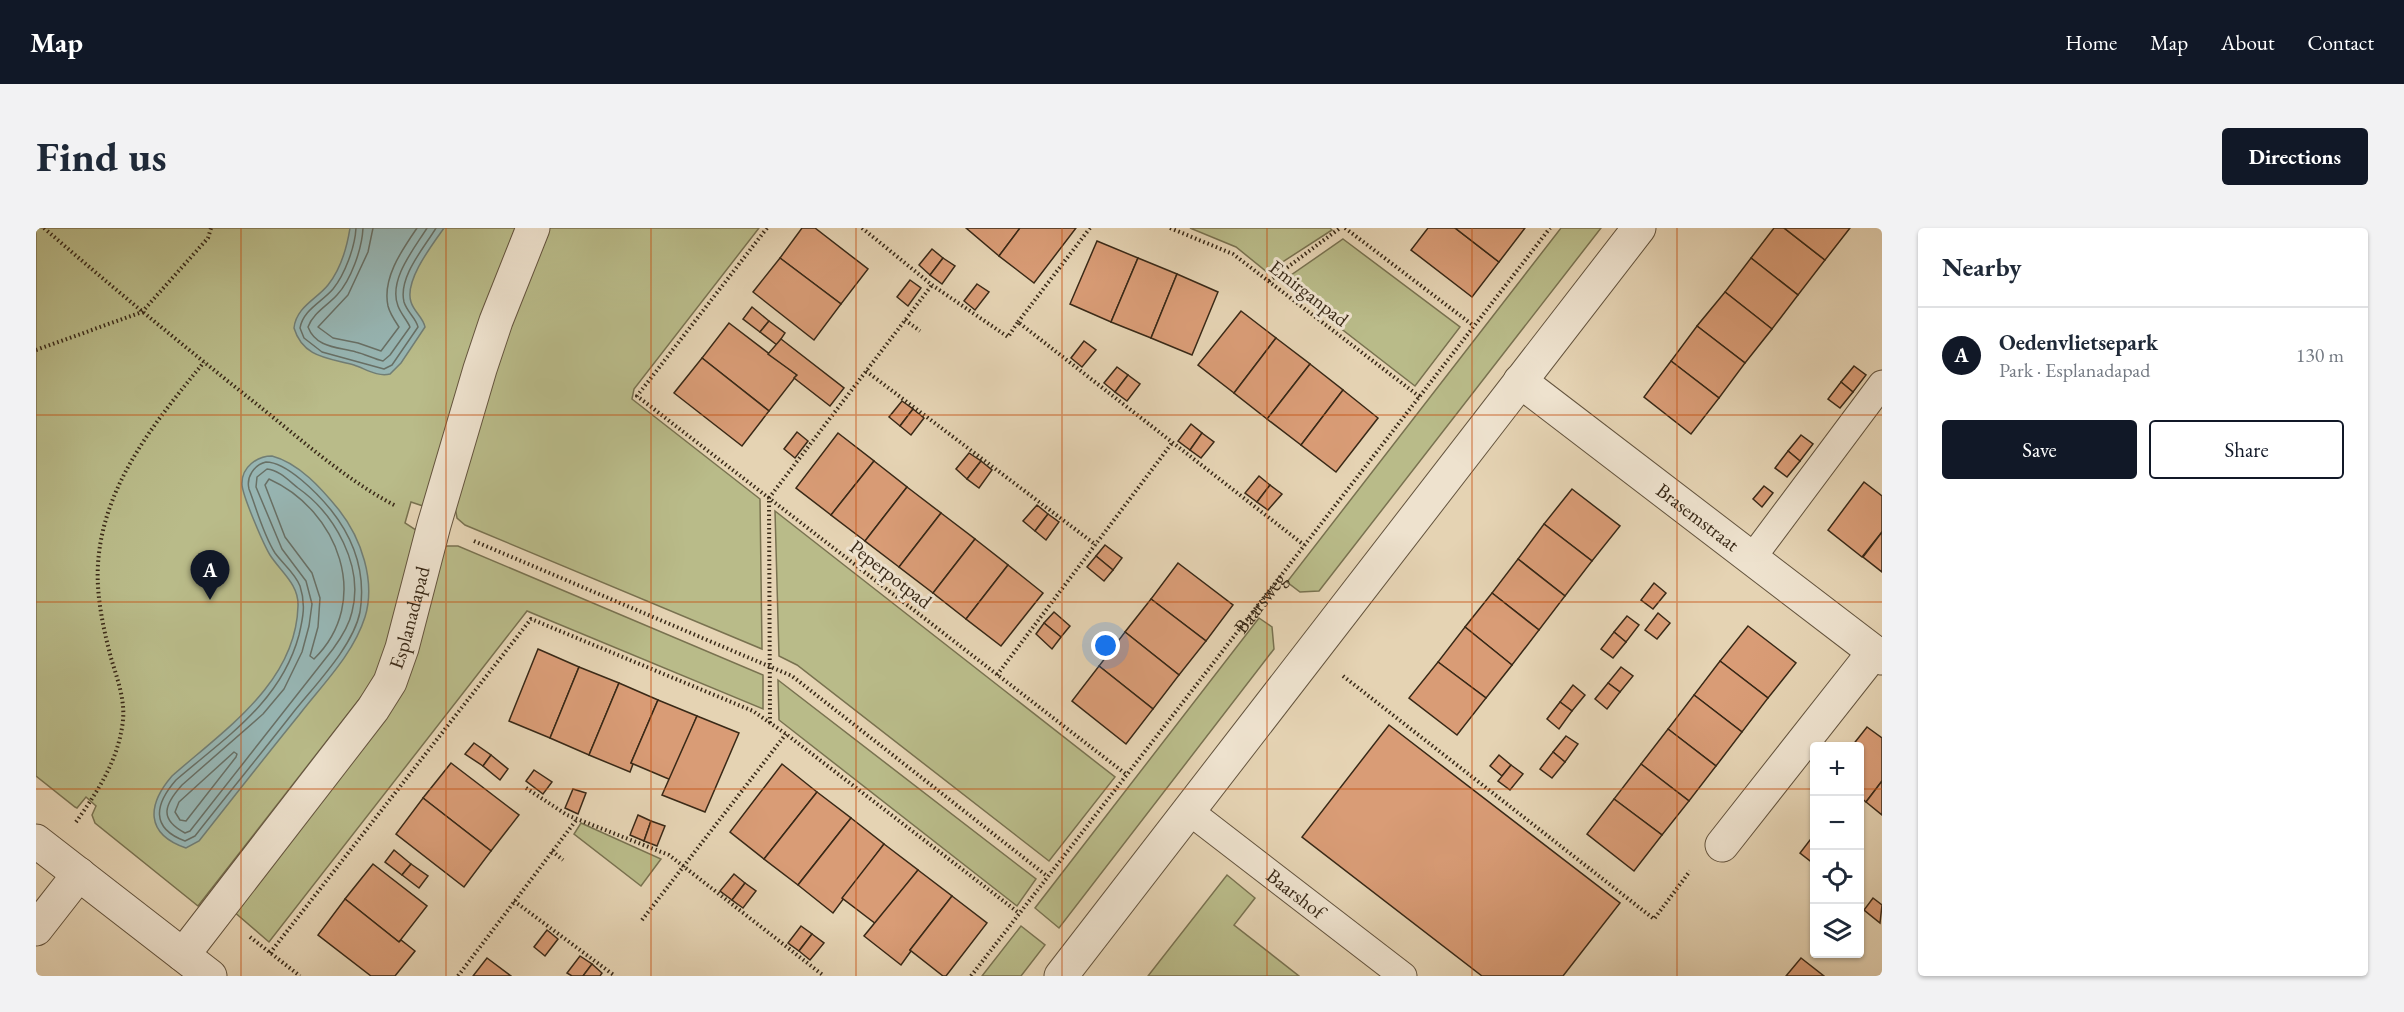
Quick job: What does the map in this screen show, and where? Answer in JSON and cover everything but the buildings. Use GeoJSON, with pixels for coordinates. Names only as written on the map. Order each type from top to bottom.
{"type":"FeatureCollection","features":[{"type":"Feature","properties":{"kind":"street","name":"Esplanadapad"},"geometry":{"type":"LineString","coordinates":[[183,954],[373,709],[390,682],[402,648],[434,525],[489,340],[533,228]]}},
{"type":"Feature","properties":{"kind":"street"},"geometry":{"type":"LineString","coordinates":[[1060,976],[1639,228]]}},
{"type":"Feature","properties":{"kind":"street","name":"Brasemstraat"},"geometry":{"type":"LineString","coordinates":[[1520,381],[1878,655],[1722,845]]}},
{"type":"Feature","properties":{"kind":"street"},"geometry":{"type":"LineString","coordinates":[[45,847],[210,976]]}},
{"type":"Feature","properties":{"kind":"street"},"geometry":{"type":"LineString","coordinates":[[36,929],[80,874]]}},
{"type":"Feature","properties":{"kind":"lane"},"geometry":{"type":"LineString","coordinates":[[1752,558],[1882,384]]}},
{"type":"Feature","properties":{"kind":"lane","name":"Baarshof"},"geometry":{"type":"LineString","coordinates":[[1189,811],[1402,976]]}},
{"type":"Feature","properties":{"kind":"path"},"geometry":{"type":"LineString","coordinates":[[44,228],[142,312],[347,476],[389,502],[434,525],[792,676],[1047,876]]}},
{"type":"Feature","properties":{"kind":"path"},"geometry":{"type":"LineString","coordinates":[[36,350],[142,312],[208,238],[211,228]]}},
{"type":"Feature","properties":{"kind":"path","name":"Peperpotpad"},"geometry":{"type":"LineString","coordinates":[[767,228],[637,396],[1127,775]]}},
{"type":"Feature","properties":{"kind":"path"},"geometry":{"type":"LineString","coordinates":[[862,228],[932,285],[1008,337],[1090,228]]}},
{"type":"Feature","properties":{"kind":"path","name":"Emirganpad"},"geometry":{"type":"LineString","coordinates":[[1170,228],[1233,254],[1420,398]]}},
{"type":"Feature","properties":{"kind":"path"},"geometry":{"type":"LineString","coordinates":[[1269,281],[1340,228]]}},
{"type":"Feature","properties":{"kind":"path"},"geometry":{"type":"LineString","coordinates":[[1346,228],[1474,326]]}},
{"type":"Feature","properties":{"kind":"path","name":"Baarsweg"},"geometry":{"type":"LineString","coordinates":[[970,976],[1550,228]]}},
{"type":"Feature","properties":{"kind":"path"},"geometry":{"type":"LineString","coordinates":[[770,723],[769,498],[932,285]]}},
{"type":"Feature","properties":{"kind":"path"},"geometry":{"type":"LineString","coordinates":[[905,320],[920,331]]}},
{"type":"Feature","properties":{"kind":"path"},"geometry":{"type":"LineString","coordinates":[[1018,322],[1304,545]]}},
{"type":"Feature","properties":{"kind":"path"},"geometry":{"type":"LineString","coordinates":[[45,847],[100,789],[116,755],[123,719],[120,688],[99,602],[98,563],[105,522],[120,482],[139,449],[163,412],[204,362]]}},
{"type":"Feature","properties":{"kind":"path"},"geometry":{"type":"LineString","coordinates":[[866,370],[1096,545]]}},
{"type":"Feature","properties":{"kind":"path"},"geometry":{"type":"LineString","coordinates":[[997,675],[1173,443]]}},
{"type":"Feature","properties":{"kind":"path"},"geometry":{"type":"LineString","coordinates":[[270,953],[531,620],[753,711],[1019,913]]}},
{"type":"Feature","properties":{"kind":"path"},"geometry":{"type":"LineString","coordinates":[[1311,652],[1654,919],[1710,845],[1722,845]]}},
{"type":"Feature","properties":{"kind":"path"},"geometry":{"type":"LineString","coordinates":[[642,920],[786,734]]}},
{"type":"Feature","properties":{"kind":"path"},"geometry":{"type":"LineString","coordinates":[[526,788],[567,815],[669,855],[824,976]]}},
{"type":"Feature","properties":{"kind":"path"},"geometry":{"type":"LineString","coordinates":[[458,976],[577,819]]}},
{"type":"Feature","properties":{"kind":"path"},"geometry":{"type":"LineString","coordinates":[[552,851],[563,860]]}},
{"type":"Feature","properties":{"kind":"path"},"geometry":{"type":"LineString","coordinates":[[514,901],[615,976]]}},
{"type":"Feature","properties":{"kind":"path"},"geometry":{"type":"LineString","coordinates":[[217,910],[300,976]]}},
{"type":"Feature","properties":{"kind":"green space"},"geometry":{"type":"Polygon","coordinates":[[[36,228],[520,228],[423,506],[411,502],[405,523],[416,530],[387,653],[372,683],[198,906],[95,823],[92,815],[96,806],[86,797],[77,808],[36,776],[36,228]]]}},
{"type":"Feature","properties":{"kind":"green space"},"geometry":{"type":"Polygon","coordinates":[[[549,228],[759,228],[634,389],[632,399],[760,499],[762,649],[465,525],[457,518],[455,507],[520,292],[549,228]]]}},
{"type":"Feature","properties":{"kind":"green space"},"geometry":{"type":"Polygon","coordinates":[[[1190,228],[1330,228],[1332,230],[1267,272],[1236,247],[1190,228]]]}},
{"type":"Feature","properties":{"kind":"green space"},"geometry":{"type":"Polygon","coordinates":[[[1561,228],[1601,228],[1319,591],[1300,592],[1287,582],[1561,228]]]}},
{"type":"Feature","properties":{"kind":"green space"},"geometry":{"type":"Polygon","coordinates":[[[1343,239],[1460,327],[1415,386],[1281,282],[1343,239]]]}},
{"type":"Feature","properties":{"kind":"green space"},"geometry":{"type":"Polygon","coordinates":[[[775,511],[1115,777],[1049,861],[797,665],[779,656],[775,511]]]}},
{"type":"Feature","properties":{"kind":"green space"},"geometry":{"type":"Polygon","coordinates":[[[458,546],[763,675],[763,709],[527,611],[269,942],[233,911],[398,694],[443,548],[458,546]]]}},
{"type":"Feature","properties":{"kind":"green space"},"geometry":{"type":"Polygon","coordinates":[[[1259,618],[1272,627],[1274,649],[1059,928],[1035,908],[1259,618]]]}},
{"type":"Feature","properties":{"kind":"green space"},"geometry":{"type":"Polygon","coordinates":[[[778,680],[1036,879],[1017,906],[779,720],[778,680]]]}},
{"type":"Feature","properties":{"kind":"green space"},"geometry":{"type":"Polygon","coordinates":[[[581,823],[661,859],[641,886],[574,834],[581,823]]]}},
{"type":"Feature","properties":{"kind":"green space"},"geometry":{"type":"Polygon","coordinates":[[[1227,875],[1255,898],[1234,925],[1299,976],[1148,976],[1227,875]]]}},
{"type":"Feature","properties":{"kind":"green space"},"geometry":{"type":"Polygon","coordinates":[[[1021,926],[1045,945],[1021,976],[982,976],[1021,926]]]}},
{"type":"Feature","properties":{"kind":"water"},"geometry":{"type":"Polygon","coordinates":[[[350,228],[444,228],[420,264],[410,293],[414,309],[425,327],[401,363],[390,374],[376,374],[318,355],[304,345],[294,328],[299,314],[328,285],[336,272],[345,250],[350,228]]]}},
{"type":"Feature","properties":{"kind":"water"},"geometry":{"type":"Polygon","coordinates":[[[272,456],[291,464],[309,478],[332,502],[354,533],[364,560],[369,589],[365,617],[353,644],[336,669],[199,841],[186,848],[163,835],[157,827],[154,818],[158,798],[172,776],[254,703],[285,659],[294,634],[298,606],[295,591],[267,549],[253,519],[242,483],[245,472],[251,464],[261,458],[272,456]]]}},
{"type":"Feature","properties":{"kind":"place","name":"Oedenvlietsepark"},"geometry":{"type":"Point","coordinates":[210,600]}}]}
